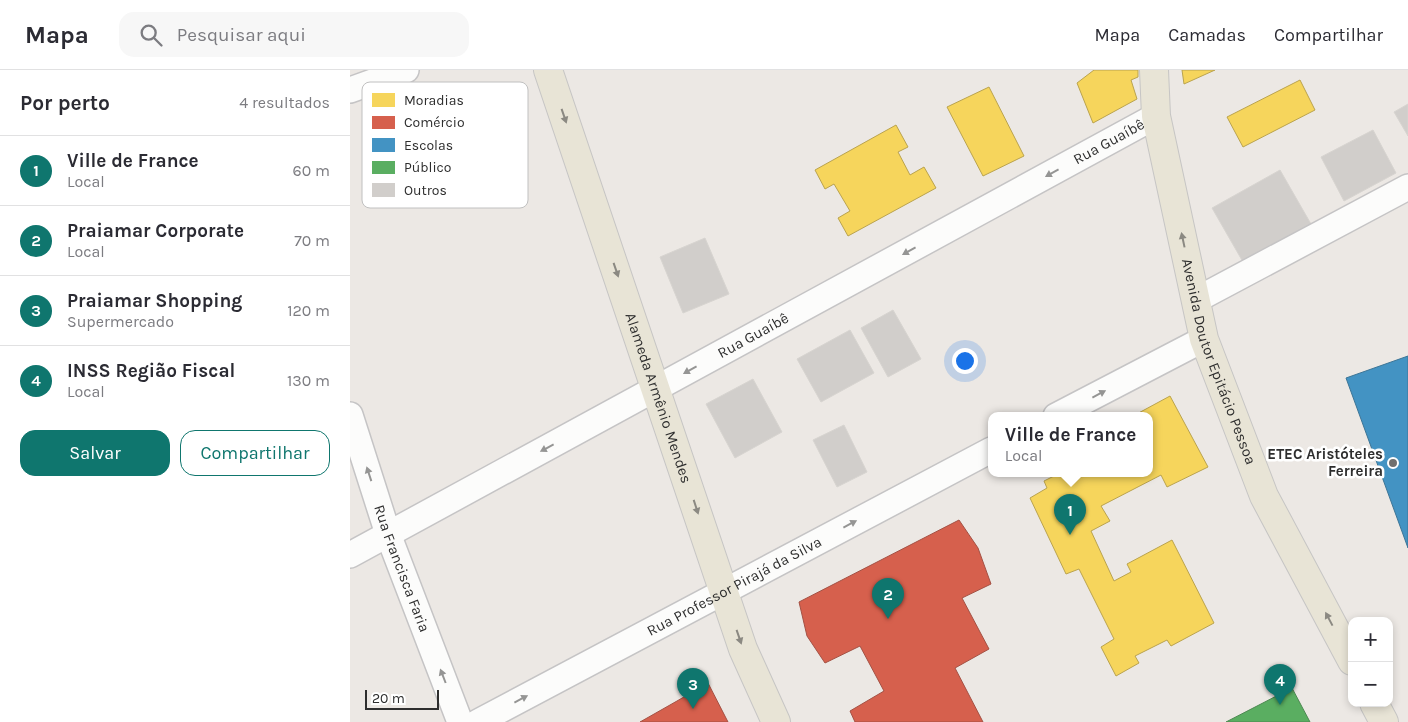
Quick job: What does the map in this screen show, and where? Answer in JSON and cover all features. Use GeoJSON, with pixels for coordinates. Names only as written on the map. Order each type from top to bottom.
{"type":"FeatureCollection","features":[{"type":"Feature","properties":{"kind":"main road","name":"Alameda Armênio Mendes"},"geometry":{"type":"LineString","coordinates":[[548,70],[657,388],[743,649],[776,722]]}},
{"type":"Feature","properties":{"kind":"main road","name":"Avenida Doutor Epitácio Pessoa"},"geometry":{"type":"LineString","coordinates":[[1154,70],[1156,116],[1204,339],[1264,496],[1348,654]]}},
{"type":"Feature","properties":{"kind":"main road"},"geometry":{"type":"LineString","coordinates":[[1376,707],[1384,722]]}},
{"type":"Feature","properties":{"kind":"street"},"geometry":{"type":"LineString","coordinates":[[372,82],[406,70]]}},
{"type":"Feature","properties":{"kind":"street"},"geometry":{"type":"LineString","coordinates":[[350,90],[362,86]]}},
{"type":"Feature","properties":{"kind":"street","name":"Rua Guaíbê"},"geometry":{"type":"LineString","coordinates":[[350,555],[1156,116]]}},
{"type":"Feature","properties":{"kind":"street"},"geometry":{"type":"LineString","coordinates":[[1196,300],[1408,187]]}},
{"type":"Feature","properties":{"kind":"street"},"geometry":{"type":"LineString","coordinates":[[1064,412],[1204,339]]}},
{"type":"Feature","properties":{"kind":"street","name":"Rua Francisca Faria"},"geometry":{"type":"LineString","coordinates":[[350,415],[388,534],[460,722]]}},
{"type":"Feature","properties":{"kind":"street","name":"Rua Professor Pirajá da Silva"},"geometry":{"type":"LineString","coordinates":[[478,722],[988,452]]}},
{"type":"Feature","properties":{"kind":"building: Moradias"},"geometry":{"type":"Polygon","coordinates":[[[1094,70],[1138,70],[1138,77],[1131,80],[1137,99],[1093,123],[1077,83],[1094,70]]]}},
{"type":"Feature","properties":{"kind":"building: Moradias"},"geometry":{"type":"Polygon","coordinates":[[[1182,70],[1215,70],[1184,84],[1182,70]]]}},
{"type":"Feature","properties":{"kind":"building: Moradias"},"geometry":{"type":"Polygon","coordinates":[[[1300,80],[1315,110],[1243,147],[1227,117],[1300,80]]]}},
{"type":"Feature","properties":{"kind":"building: Moradias"},"geometry":{"type":"Polygon","coordinates":[[[989,87],[1024,156],[983,176],[947,107],[989,87]]]}},
{"type":"Feature","properties":{"kind":"building: Moradias"},"geometry":{"type":"Polygon","coordinates":[[[896,125],[908,147],[898,152],[910,175],[924,167],[936,188],[848,236],[838,218],[850,211],[834,184],[825,189],[815,170],[896,125]]]}},
{"type":"Feature","properties":{"kind":"building: Moradias"},"geometry":{"type":"Polygon","coordinates":[[[1170,396],[1208,467],[1167,487],[1161,475],[1101,506],[1110,521],[1091,531],[1114,581],[1131,572],[1127,564],[1172,540],[1214,623],[1171,646],[1167,640],[1135,656],[1139,663],[1116,676],[1101,647],[1114,639],[1079,569],[1066,574],[1030,498],[1047,488],[1044,481],[1052,477],[1153,477],[1153,412],[1140,412],[1170,396]]]}},
{"type":"Feature","properties":{"kind":"building: Comércio"},"geometry":{"type":"Polygon","coordinates":[[[959,520],[978,548],[991,584],[962,598],[989,649],[955,668],[983,722],[855,722],[850,711],[884,691],[860,646],[825,663],[807,636],[799,602],[959,520]]]}},
{"type":"Feature","properties":{"kind":"building: Comércio"},"geometry":{"type":"Polygon","coordinates":[[[708,683],[728,722],[640,722],[677,701],[708,683]]]}},
{"type":"Feature","properties":{"kind":"building: Escolas","name":"ETEC Aristóteles Ferreira"},"geometry":{"type":"Polygon","coordinates":[[[1408,356],[1408,548],[1346,378],[1408,356]]]}},
{"type":"Feature","properties":{"kind":"building: Público"},"geometry":{"type":"Polygon","coordinates":[[[1292,688],[1310,722],[1226,722],[1292,688]]]}},
{"type":"Feature","properties":{"kind":"building: Outros"},"geometry":{"type":"Polygon","coordinates":[[[1408,104],[1408,136],[1394,112],[1408,104]]]}},
{"type":"Feature","properties":{"kind":"building: Outros"},"geometry":{"type":"Polygon","coordinates":[[[1373,130],[1396,173],[1344,201],[1321,157],[1373,130]]]}},
{"type":"Feature","properties":{"kind":"building: Outros"},"geometry":{"type":"Polygon","coordinates":[[[1280,170],[1311,224],[1243,262],[1212,208],[1280,170]]]}},
{"type":"Feature","properties":{"kind":"building: Outros"},"geometry":{"type":"Polygon","coordinates":[[[705,238],[729,294],[683,313],[660,257],[705,238]]]}},
{"type":"Feature","properties":{"kind":"building: Outros"},"geometry":{"type":"Polygon","coordinates":[[[893,310],[921,359],[888,377],[861,328],[893,310]]]}},
{"type":"Feature","properties":{"kind":"building: Outros"},"geometry":{"type":"Polygon","coordinates":[[[850,330],[874,373],[821,402],[797,359],[850,330]]]}},
{"type":"Feature","properties":{"kind":"building: Outros"},"geometry":{"type":"Polygon","coordinates":[[[753,379],[782,432],[735,458],[706,404],[753,379]]]}},
{"type":"Feature","properties":{"kind":"building: Outros"},"geometry":{"type":"Polygon","coordinates":[[[844,425],[867,472],[837,487],[813,440],[844,425]]]}},
{"type":"Feature","properties":{"kind":"place","name":"ETEC Aristóteles Ferreira"},"geometry":{"type":"Point","coordinates":[1393,463]}},
{"type":"Feature","properties":{"kind":"place","name":"Ville de France"},"geometry":{"type":"Point","coordinates":[1070,535]}},
{"type":"Feature","properties":{"kind":"place","name":"Praiamar Corporate"},"geometry":{"type":"Point","coordinates":[888,619]}},
{"type":"Feature","properties":{"kind":"place","name":"INSS Região Fiscal"},"geometry":{"type":"Point","coordinates":[1280,705]}},
{"type":"Feature","properties":{"kind":"place","name":"Praiamar Shopping"},"geometry":{"type":"Point","coordinates":[693,709]}}]}
